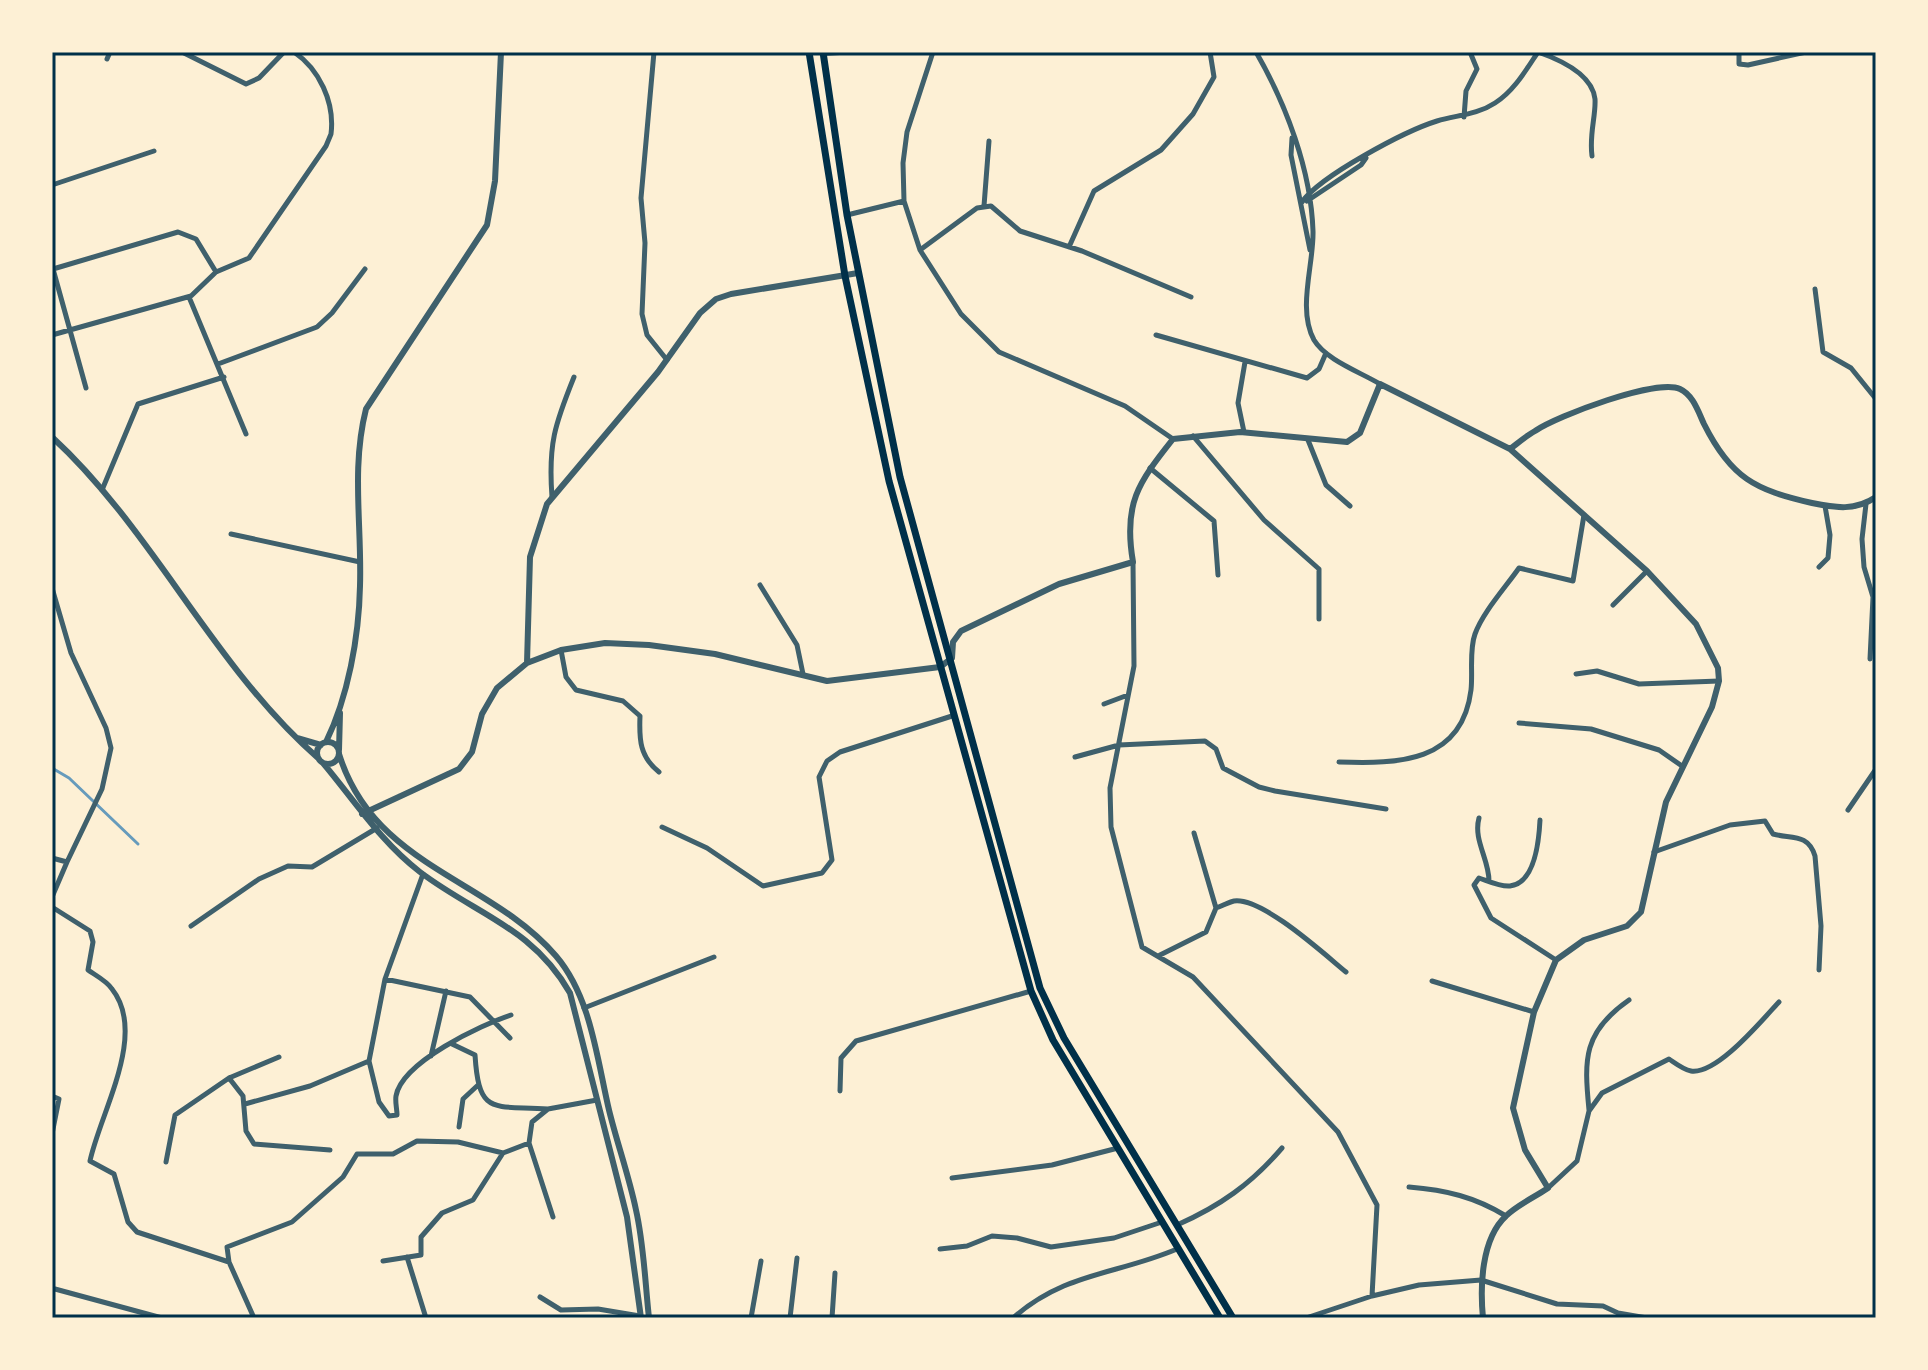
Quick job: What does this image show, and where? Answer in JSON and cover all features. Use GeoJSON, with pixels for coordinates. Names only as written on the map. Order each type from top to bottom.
{"type":"FeatureCollection","features":[{"type":"Feature","properties":{"kind":"main road"},"geometry":{"type":"LineString","coordinates":[[809,52],[845,276],[889,481],[1031,991],[1053,1040],[1220,1318]]}},
{"type":"Feature","properties":{"kind":"main road"},"geometry":{"type":"LineString","coordinates":[[823,53],[847,215],[900,477],[952,658],[1032,963],[1050,1013],[1233,1318]]}},
{"type":"Feature","properties":{"kind":"street"},"geometry":{"type":"LineString","coordinates":[[182,52],[246,84],[259,78],[284,52]]}},
{"type":"Feature","properties":{"kind":"street"},"geometry":{"type":"LineString","coordinates":[[52,335],[189,297],[216,272],[254,253],[329,140],[332,121],[321,81],[315,68],[294,52]]}},
{"type":"Feature","properties":{"kind":"street"},"geometry":{"type":"LineString","coordinates":[[320,760],[333,763],[339,752],[341,706],[353,647],[360,562],[358,442],[366,409],[487,225],[495,181],[501,52]]}},
{"type":"Feature","properties":{"kind":"street"},"geometry":{"type":"LineString","coordinates":[[654,52],[641,198],[645,243],[642,314],[647,335],[667,360]]}},
{"type":"Feature","properties":{"kind":"street"},"geometry":{"type":"LineString","coordinates":[[823,53],[856,52]]}},
{"type":"Feature","properties":{"kind":"street"},"geometry":{"type":"LineString","coordinates":[[933,52],[907,132],[904,201],[920,250],[961,314],[999,352],[1125,406],[1173,439]]}},
{"type":"Feature","properties":{"kind":"street"},"geometry":{"type":"LineString","coordinates":[[1069,247],[1094,191],[1161,150],[1193,114],[1214,77],[1210,52]]}},
{"type":"Feature","properties":{"kind":"street"},"geometry":{"type":"LineString","coordinates":[[1256,52],[1278,96],[1299,153],[1313,234],[1309,328],[1326,353],[1380,384],[1510,449],[1647,571],[1706,638],[1714,654],[1719,681],[1712,707],[1666,802],[1645,901],[1635,921],[1584,940],[1556,960],[1534,1012],[1513,1108],[1525,1150],[1548,1188]]}},
{"type":"Feature","properties":{"kind":"street"},"geometry":{"type":"LineString","coordinates":[[1464,117],[1466,91],[1477,69],[1470,52]]}},
{"type":"Feature","properties":{"kind":"street"},"geometry":{"type":"LineString","coordinates":[[1302,202],[1357,160],[1410,132],[1438,121],[1464,117],[1495,103],[1521,79],[1538,52],[1563,60],[1592,88],[1595,101],[1589,134],[1592,156]]}},
{"type":"Feature","properties":{"kind":"street"},"geometry":{"type":"LineString","coordinates":[[1563,60],[1568,52]]}},
{"type":"Feature","properties":{"kind":"street"},"geometry":{"type":"LineString","coordinates":[[1739,52],[1739,64],[1748,65],[1806,52]]}},
{"type":"Feature","properties":{"kind":"street"},"geometry":{"type":"LineString","coordinates":[[1292,137],[1291,155],[1311,253]]}},
{"type":"Feature","properties":{"kind":"street"},"geometry":{"type":"LineString","coordinates":[[984,206],[989,141]]}},
{"type":"Feature","properties":{"kind":"street"},"geometry":{"type":"LineString","coordinates":[[52,185],[154,151]]}},
{"type":"Feature","properties":{"kind":"street"},"geometry":{"type":"LineString","coordinates":[[847,215],[904,201]]}},
{"type":"Feature","properties":{"kind":"street"},"geometry":{"type":"LineString","coordinates":[[920,250],[984,206],[997,208],[1020,231],[1069,247],[1191,297]]}},
{"type":"Feature","properties":{"kind":"street"},"geometry":{"type":"LineString","coordinates":[[86,388],[52,268],[183,232],[200,243],[216,272]]}},
{"type":"Feature","properties":{"kind":"street"},"geometry":{"type":"LineString","coordinates":[[218,364],[317,327],[328,319],[365,269]]}},
{"type":"Feature","properties":{"kind":"street"},"geometry":{"type":"LineString","coordinates":[[527,663],[530,557],[537,529],[552,497],[572,477],[667,360],[700,313],[716,299],[858,273]]}},
{"type":"Feature","properties":{"kind":"street"},"geometry":{"type":"LineString","coordinates":[[1815,289],[1823,352],[1851,368],[1876,399]]}},
{"type":"Feature","properties":{"kind":"street"},"geometry":{"type":"LineString","coordinates":[[189,297],[246,434]]}},
{"type":"Feature","properties":{"kind":"street"},"geometry":{"type":"LineString","coordinates":[[1156,335],[1307,378],[1319,369],[1326,353]]}},
{"type":"Feature","properties":{"kind":"street"},"geometry":{"type":"LineString","coordinates":[[1244,432],[1238,403],[1245,362]]}},
{"type":"Feature","properties":{"kind":"street"},"geometry":{"type":"LineString","coordinates":[[101,491],[138,404],[224,377]]}},
{"type":"Feature","properties":{"kind":"street"},"geometry":{"type":"LineString","coordinates":[[552,497],[549,463],[553,429],[574,377]]}},
{"type":"Feature","properties":{"kind":"street"},"geometry":{"type":"LineString","coordinates":[[1372,1296],[1377,1205],[1338,1132],[1193,977],[1142,947],[1111,827],[1110,788],[1134,666],[1133,562],[1128,537],[1130,506],[1149,467],[1173,439],[1192,435],[1244,432],[1340,443],[1355,437],[1364,424],[1380,384]]}},
{"type":"Feature","properties":{"kind":"street"},"geometry":{"type":"LineString","coordinates":[[1510,449],[1537,429],[1654,386],[1669,386],[1683,390],[1692,399],[1724,458],[1745,480],[1771,494],[1846,509],[1866,504],[1876,497]]}},
{"type":"Feature","properties":{"kind":"street"},"geometry":{"type":"LineString","coordinates":[[1192,435],[1264,520],[1319,569],[1319,619]]}},
{"type":"Feature","properties":{"kind":"street"},"geometry":{"type":"LineString","coordinates":[[52,437],[101,491],[294,737],[320,760],[378,827],[423,874],[523,935],[552,964],[577,1013],[627,1217],[641,1317],[598,1309],[561,1310],[540,1297]]}},
{"type":"Feature","properties":{"kind":"street"},"geometry":{"type":"LineString","coordinates":[[1308,440],[1326,485],[1350,506]]}},
{"type":"Feature","properties":{"kind":"street"},"geometry":{"type":"LineString","coordinates":[[1149,467],[1214,521],[1218,575]]}},
{"type":"Feature","properties":{"kind":"street"},"geometry":{"type":"LineString","coordinates":[[1866,504],[1862,539],[1864,567],[1873,597],[1870,659]]}},
{"type":"Feature","properties":{"kind":"street"},"geometry":{"type":"LineString","coordinates":[[1819,567],[1828,558],[1830,535],[1825,506]]}},
{"type":"Feature","properties":{"kind":"street"},"geometry":{"type":"LineString","coordinates":[[1339,762],[1389,764],[1440,747],[1455,737],[1471,693],[1474,635],[1519,568],[1573,581],[1584,514]]}},
{"type":"Feature","properties":{"kind":"street"},"geometry":{"type":"LineString","coordinates":[[231,534],[360,562]]}},
{"type":"Feature","properties":{"kind":"street"},"geometry":{"type":"LineString","coordinates":[[365,812],[406,790],[447,776],[464,764],[491,696],[527,663],[561,650],[605,643],[649,645],[715,654],[827,681],[940,667],[952,658],[953,642],[961,631],[1065,582],[1133,562]]}},
{"type":"Feature","properties":{"kind":"street"},"geometry":{"type":"LineString","coordinates":[[1613,605],[1647,571]]}},
{"type":"Feature","properties":{"kind":"street"},"geometry":{"type":"LineString","coordinates":[[760,585],[797,645],[803,674]]}},
{"type":"Feature","properties":{"kind":"street"},"geometry":{"type":"LineString","coordinates":[[52,588],[71,653],[106,728],[111,748],[102,789],[52,897]]}},
{"type":"Feature","properties":{"kind":"street"},"geometry":{"type":"LineString","coordinates":[[561,650],[566,677],[576,690],[623,701],[640,716],[639,735],[645,761],[659,772]]}},
{"type":"Feature","properties":{"kind":"street"},"geometry":{"type":"LineString","coordinates":[[1576,674],[1597,671],[1639,684],[1719,681]]}},
{"type":"Feature","properties":{"kind":"street"},"geometry":{"type":"LineString","coordinates":[[1104,704],[1128,695]]}},
{"type":"Feature","properties":{"kind":"street"},"geometry":{"type":"LineString","coordinates":[[320,760],[323,744],[341,706]]}},
{"type":"Feature","properties":{"kind":"street"},"geometry":{"type":"LineString","coordinates":[[662,827],[707,848],[763,886],[825,872],[832,860],[819,777],[823,765],[840,752],[952,716]]}},
{"type":"Feature","properties":{"kind":"street"},"geometry":{"type":"LineString","coordinates":[[1519,723],[1591,729],[1659,750],[1682,766]]}},
{"type":"Feature","properties":{"kind":"street"},"geometry":{"type":"LineString","coordinates":[[294,737],[334,744],[365,812]]}},
{"type":"Feature","properties":{"kind":"street"},"geometry":{"type":"LineString","coordinates":[[1075,757],[1119,745],[1205,741],[1216,749],[1223,768],[1259,787],[1386,809]]}},
{"type":"Feature","properties":{"kind":"street"},"geometry":{"type":"LineString","coordinates":[[1848,810],[1876,769]]}},
{"type":"Feature","properties":{"kind":"street"},"geometry":{"type":"LineString","coordinates":[[1479,818],[1476,833],[1488,862],[1489,881]]}},
{"type":"Feature","properties":{"kind":"street"},"geometry":{"type":"LineString","coordinates":[[1540,820],[1538,851],[1525,877],[1508,886],[1479,878],[1474,884],[1491,918],[1556,960]]}},
{"type":"Feature","properties":{"kind":"street"},"geometry":{"type":"LineString","coordinates":[[1654,852],[1730,825],[1765,821],[1773,834],[1800,837],[1812,847],[1815,856],[1821,926],[1819,970]]}},
{"type":"Feature","properties":{"kind":"street"},"geometry":{"type":"LineString","coordinates":[[191,926],[259,879],[288,866],[312,867],[378,827]]}},
{"type":"Feature","properties":{"kind":"street"},"geometry":{"type":"LineString","coordinates":[[378,827],[434,870],[535,935],[568,971],[584,1008],[636,1210],[649,1318]]}},
{"type":"Feature","properties":{"kind":"street"},"geometry":{"type":"LineString","coordinates":[[1160,956],[1206,932],[1216,908],[1194,833]]}},
{"type":"Feature","properties":{"kind":"street"},"geometry":{"type":"LineString","coordinates":[[52,858],[67,862]]}},
{"type":"Feature","properties":{"kind":"street"},"geometry":{"type":"LineString","coordinates":[[423,874],[385,979],[369,1061],[379,1102],[389,1116],[397,1115],[396,1095],[405,1078],[431,1056],[494,1021],[511,1015]]}},
{"type":"Feature","properties":{"kind":"street"},"geometry":{"type":"LineString","coordinates":[[1216,908],[1236,901],[1252,904],[1291,929],[1346,972]]}},
{"type":"Feature","properties":{"kind":"street"},"geometry":{"type":"LineString","coordinates":[[52,907],[90,931],[93,942],[88,970],[113,989],[126,1022],[125,1048],[90,1161],[114,1174],[128,1222],[137,1232],[229,1262]]}},
{"type":"Feature","properties":{"kind":"street"},"geometry":{"type":"LineString","coordinates":[[584,1008],[714,957]]}},
{"type":"Feature","properties":{"kind":"street"},"geometry":{"type":"LineString","coordinates":[[385,979],[475,1000],[510,1038]]}},
{"type":"Feature","properties":{"kind":"street"},"geometry":{"type":"LineString","coordinates":[[1432,981],[1534,1012]]}},
{"type":"Feature","properties":{"kind":"street"},"geometry":{"type":"LineString","coordinates":[[431,1056],[446,991]]}},
{"type":"Feature","properties":{"kind":"street"},"geometry":{"type":"LineString","coordinates":[[840,1091],[841,1058],[856,1041],[1031,991]]}},
{"type":"Feature","properties":{"kind":"street"},"geometry":{"type":"LineString","coordinates":[[1483,1318],[1481,1280],[1494,1233],[1506,1216],[1548,1188],[1577,1161],[1589,1111],[1585,1062],[1591,1042],[1605,1017],[1629,1000]]}},
{"type":"Feature","properties":{"kind":"street"},"geometry":{"type":"LineString","coordinates":[[1589,1111],[1602,1093],[1669,1059],[1690,1071],[1702,1070],[1727,1055],[1779,1002]]}},
{"type":"Feature","properties":{"kind":"street"},"geometry":{"type":"LineString","coordinates":[[451,1044],[475,1055],[477,1086],[482,1098],[493,1105],[548,1109],[597,1100]]}},
{"type":"Feature","properties":{"kind":"street"},"geometry":{"type":"LineString","coordinates":[[166,1162],[175,1115],[229,1078],[279,1057]]}},
{"type":"Feature","properties":{"kind":"street"},"geometry":{"type":"LineString","coordinates":[[245,1104],[310,1086],[369,1061]]}},
{"type":"Feature","properties":{"kind":"street"},"geometry":{"type":"LineString","coordinates":[[229,1078],[245,1104],[246,1131],[254,1144],[330,1150]]}},
{"type":"Feature","properties":{"kind":"street"},"geometry":{"type":"LineString","coordinates":[[459,1127],[463,1099],[477,1086]]}},
{"type":"Feature","properties":{"kind":"street"},"geometry":{"type":"LineString","coordinates":[[52,1096],[59,1099],[52,1134]]}},
{"type":"Feature","properties":{"kind":"street"},"geometry":{"type":"LineString","coordinates":[[548,1109],[532,1122],[529,1143],[553,1217]]}},
{"type":"Feature","properties":{"kind":"street"},"geometry":{"type":"LineString","coordinates":[[254,1318],[229,1262],[227,1247],[292,1222],[343,1177],[357,1154],[393,1154],[417,1141],[458,1142],[503,1153],[529,1143]]}},
{"type":"Feature","properties":{"kind":"street"},"geometry":{"type":"LineString","coordinates":[[952,1178],[1052,1165],[1118,1148]]}},
{"type":"Feature","properties":{"kind":"street"},"geometry":{"type":"LineString","coordinates":[[1177,1225],[1219,1206],[1238,1193],[1282,1148]]}},
{"type":"Feature","properties":{"kind":"street"},"geometry":{"type":"LineString","coordinates":[[383,1261],[421,1255],[421,1237],[442,1213],[473,1200],[503,1153]]}},
{"type":"Feature","properties":{"kind":"street"},"geometry":{"type":"LineString","coordinates":[[1409,1187],[1459,1193],[1481,1200],[1506,1216]]}},
{"type":"Feature","properties":{"kind":"street"},"geometry":{"type":"LineString","coordinates":[[940,1249],[967,1246],[997,1236],[1051,1247],[1114,1238],[1162,1222]]}},
{"type":"Feature","properties":{"kind":"street"},"geometry":{"type":"LineString","coordinates":[[1013,1318],[1037,1297],[1069,1281],[1148,1261],[1177,1249]]}},
{"type":"Feature","properties":{"kind":"street"},"geometry":{"type":"LineString","coordinates":[[407,1257],[426,1318]]}},
{"type":"Feature","properties":{"kind":"street"},"geometry":{"type":"LineString","coordinates":[[790,1318],[797,1258]]}},
{"type":"Feature","properties":{"kind":"street"},"geometry":{"type":"LineString","coordinates":[[751,1318],[761,1261]]}},
{"type":"Feature","properties":{"kind":"street"},"geometry":{"type":"LineString","coordinates":[[832,1318],[835,1273]]}},
{"type":"Feature","properties":{"kind":"street"},"geometry":{"type":"LineString","coordinates":[[1306,1318],[1372,1296],[1419,1285],[1481,1280],[1557,1304],[1603,1306],[1618,1313],[1647,1318]]}},
{"type":"Feature","properties":{"kind":"street"},"geometry":{"type":"LineString","coordinates":[[55,1289],[162,1318]]}},
{"type":"Feature","properties":{"kind":"waterway"},"geometry":{"type":"LineString","coordinates":[[52,768],[69,778],[138,844]]}}]}
